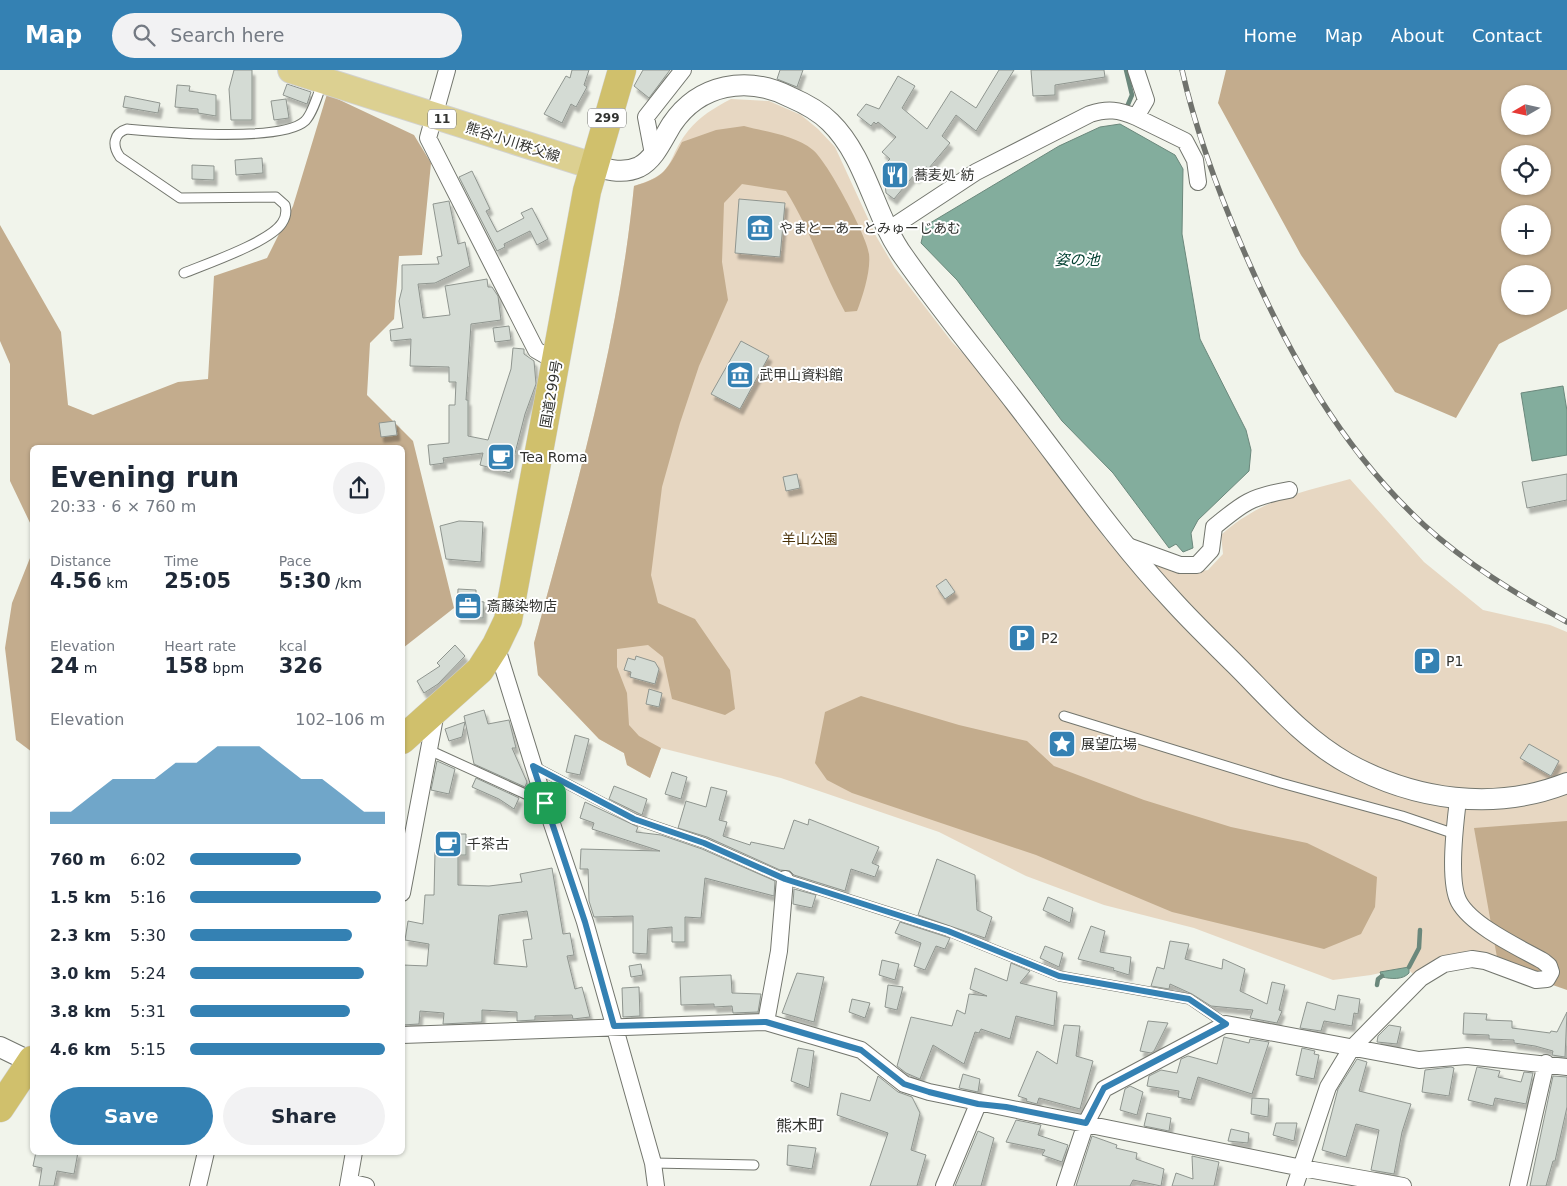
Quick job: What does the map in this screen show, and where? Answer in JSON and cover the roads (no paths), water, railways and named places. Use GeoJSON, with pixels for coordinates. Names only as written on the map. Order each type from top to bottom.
{"type":"FeatureCollection","features":[{"type":"Feature","properties":{"kind":"highway","name":"国道299号"},"geometry":{"type":"LineString","coordinates":[[405,738],[436,712],[480,670],[496,645],[508,620],[593,166],[622,70]]}},
{"type":"Feature","properties":{"kind":"highway"},"geometry":{"type":"LineString","coordinates":[[0,1108],[30,1065]]}},
{"type":"Feature","properties":{"kind":"main road","name":"熊谷小川秩父線"},"geometry":{"type":"LineString","coordinates":[[291,70],[593,166]]}},
{"type":"Feature","properties":{"kind":"street"},"geometry":{"type":"LineString","coordinates":[[447,70],[428,138],[536,350],[557,362]]}},
{"type":"Feature","properties":{"kind":"street"},"geometry":{"type":"LineString","coordinates":[[653,154],[646,117],[683,70]]}},
{"type":"Feature","properties":{"kind":"street"},"geometry":{"type":"LineString","coordinates":[[1136,70],[1146,100],[1136,117]]}},
{"type":"Feature","properties":{"kind":"street"},"geometry":{"type":"LineString","coordinates":[[593,166],[626,171],[642,166],[653,154],[683,108],[697,97],[728,85],[765,87],[787,95],[823,116],[833,124],[855,156],[888,230],[902,255],[1125,545],[1173,601],[1281,710],[1344,761],[1387,783],[1458,800],[1513,799],[1567,783]]}},
{"type":"Feature","properties":{"kind":"street"},"geometry":{"type":"LineString","coordinates":[[888,230],[976,172],[1090,114],[1109,109],[1120,110],[1185,141],[1195,160],[1198,182]]}},
{"type":"Feature","properties":{"kind":"street"},"geometry":{"type":"LineString","coordinates":[[1125,545],[1180,564],[1197,565],[1211,550],[1214,527],[1244,502],[1263,495],[1289,490]]}},
{"type":"Feature","properties":{"kind":"street"},"geometry":{"type":"LineString","coordinates":[[496,645],[533,766],[585,922],[653,1163],[656,1186]]}},
{"type":"Feature","properties":{"kind":"street"},"geometry":{"type":"LineString","coordinates":[[405,877],[436,712]]}},
{"type":"Feature","properties":{"kind":"street"},"geometry":{"type":"LineString","coordinates":[[1294,1186],[1302,1168],[1328,1087],[1351,1049],[1422,978],[1444,964],[1472,959],[1485,961],[1536,980],[1547,979],[1551,972],[1544,960],[1485,926],[1465,910],[1458,901],[1454,877],[1454,834],[1458,800]]}},
{"type":"Feature","properties":{"kind":"street"},"geometry":{"type":"LineString","coordinates":[[766,1022],[779,951],[785,879]]}},
{"type":"Feature","properties":{"kind":"street"},"geometry":{"type":"LineString","coordinates":[[405,1035],[766,1022],[861,1050],[904,1084],[978,1104],[1006,1107],[1302,1168],[1403,1186]]}},
{"type":"Feature","properties":{"kind":"street"},"geometry":{"type":"LineString","coordinates":[[1064,1186],[1086,1123],[1104,1088],[1226,1024],[1351,1049],[1419,1060],[1467,1056],[1567,1066]]}},
{"type":"Feature","properties":{"kind":"street"},"geometry":{"type":"LineString","coordinates":[[0,1048],[30,1061]]}},
{"type":"Feature","properties":{"kind":"street"},"geometry":{"type":"LineString","coordinates":[[1518,1186],[1546,1063]]}},
{"type":"Feature","properties":{"kind":"street"},"geometry":{"type":"LineString","coordinates":[[944,1186],[978,1104]]}},
{"type":"Feature","properties":{"kind":"street"},"geometry":{"type":"LineString","coordinates":[[198,1186],[205,1155]]}},
{"type":"Feature","properties":{"kind":"street"},"geometry":{"type":"LineString","coordinates":[[353,1155],[348,1184],[366,1186]]}},
{"type":"Feature","properties":{"kind":"lane"},"geometry":{"type":"LineString","coordinates":[[184,272],[210,263],[275,231],[285,217],[285,205],[282,200],[276,197],[180,198],[120,157],[115,150],[116,136],[121,131],[127,129],[212,136],[266,133],[294,127],[307,120],[323,81]]}},
{"type":"Feature","properties":{"kind":"lane"},"geometry":{"type":"LineString","coordinates":[[1064,716],[1281,783],[1402,816],[1454,834]]}},
{"type":"Feature","properties":{"kind":"lane"},"geometry":{"type":"LineString","coordinates":[[429,750],[545,803]]}},
{"type":"Feature","properties":{"kind":"lane"},"geometry":{"type":"LineString","coordinates":[[533,766],[634,819],[704,843],[785,879],[948,931],[1059,976],[1189,999],[1226,1024]]}},
{"type":"Feature","properties":{"kind":"lane"},"geometry":{"type":"LineString","coordinates":[[653,1163],[754,1166]]}},
{"type":"Feature","properties":{"kind":"water","name":"姿の池"},"geometry":{"type":"Polygon","coordinates":[[[1120,124],[1175,155],[1183,169],[1182,234],[1200,339],[1246,430],[1251,450],[1249,471],[1198,520],[1191,533],[1193,548],[1183,552],[1176,544],[1169,548],[1113,473],[1062,421],[957,280],[921,243],[925,226],[1059,146],[1100,127],[1120,124]]]}},
{"type":"Feature","properties":{"kind":"water"},"geometry":{"type":"Polygon","coordinates":[[[1563,386],[1567,411],[1567,455],[1532,461],[1521,393],[1563,386]]]}},
{"type":"Feature","properties":{"kind":"water"},"geometry":{"type":"Polygon","coordinates":[[[1409,967],[1409,973],[1400,978],[1382,977],[1380,972],[1409,967]]]}},
{"type":"Feature","properties":{"kind":"waterway"},"geometry":{"type":"LineString","coordinates":[[1126,70],[1132,95],[1126,109]]}},
{"type":"Feature","properties":{"kind":"waterway"},"geometry":{"type":"LineString","coordinates":[[1409,967],[1419,948],[1420,930]]}},
{"type":"Feature","properties":{"kind":"waterway"},"geometry":{"type":"LineString","coordinates":[[1377,985],[1378,979],[1382,976]]}},
{"type":"Feature","properties":{"kind":"railway"},"geometry":{"type":"LineString","coordinates":[[1182,70],[1208,161],[1243,249],[1278,325],[1319,397],[1342,431],[1394,495],[1440,539],[1492,578],[1567,622]]}},
{"type":"Feature","properties":{"kind":"place","name":"蕎麦処 紡"},"geometry":{"type":"Point","coordinates":[895,175]}},
{"type":"Feature","properties":{"kind":"place","name":"やまとーあーとみゅーじあむ"},"geometry":{"type":"Point","coordinates":[760,228]}},
{"type":"Feature","properties":{"kind":"place","name":"武甲山資料館"},"geometry":{"type":"Point","coordinates":[740,375]}},
{"type":"Feature","properties":{"kind":"place","name":"Tea Roma"},"geometry":{"type":"Point","coordinates":[501,457]}},
{"type":"Feature","properties":{"kind":"place","name":"斎藤染物店"},"geometry":{"type":"Point","coordinates":[468,606]}},
{"type":"Feature","properties":{"kind":"place","name":"P2"},"geometry":{"type":"Point","coordinates":[1022,638]}},
{"type":"Feature","properties":{"kind":"place","name":"P1"},"geometry":{"type":"Point","coordinates":[1427,661]}},
{"type":"Feature","properties":{"kind":"place","name":"展望広場"},"geometry":{"type":"Point","coordinates":[1062,744]}},
{"type":"Feature","properties":{"kind":"place","name":"千茶古"},"geometry":{"type":"Point","coordinates":[448,844]}},
{"type":"Feature","properties":{"kind":"district","name":"熊木町"},"geometry":{"type":"Point","coordinates":[800,1125]}},
{"type":"Feature","properties":{"kind":"park label","name":"羊山公園"},"geometry":{"type":"Point","coordinates":[810,539]}}]}
